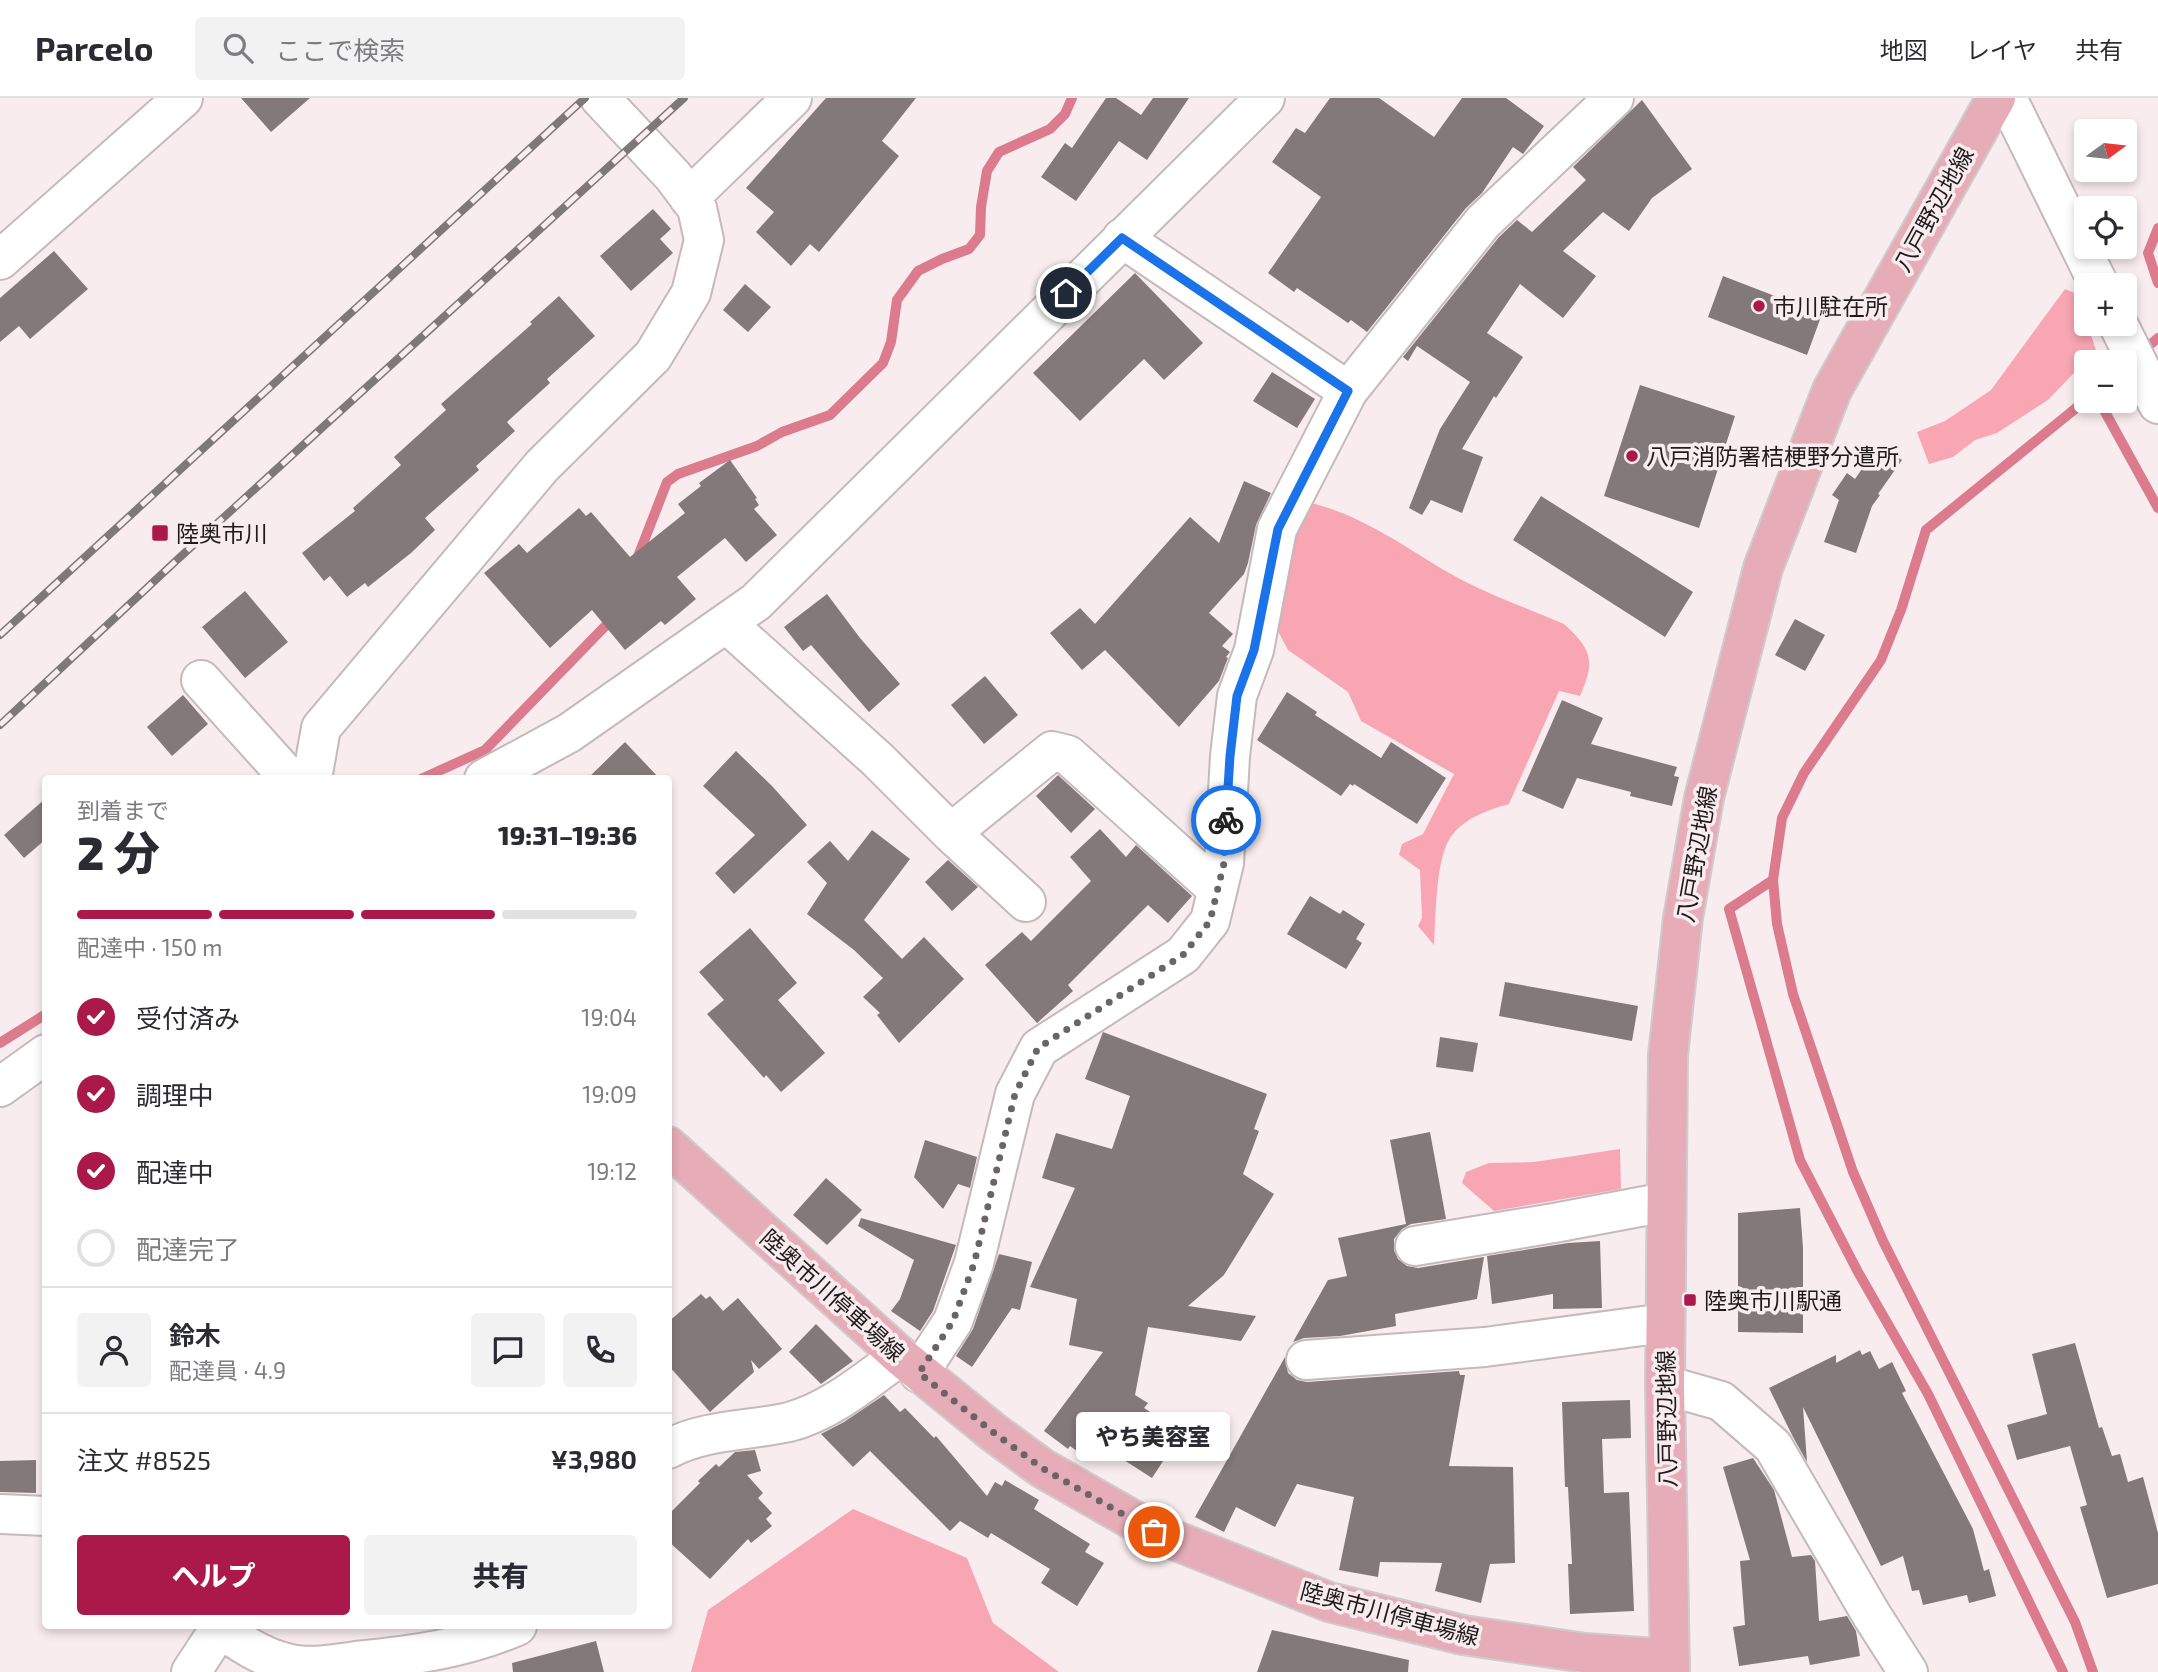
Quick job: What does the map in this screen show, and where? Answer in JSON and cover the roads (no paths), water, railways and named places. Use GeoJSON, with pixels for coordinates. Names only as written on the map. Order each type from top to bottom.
{"type":"FeatureCollection","features":[{"type":"Feature","properties":{"kind":"main road","name":"八戸野辺地線"},"geometry":{"type":"LineString","coordinates":[[1670,1666],[1665,1385],[1668,1055],[1684,918],[1704,798],[1763,568],[1832,390],[1996,98]]}},
{"type":"Feature","properties":{"kind":"main road","name":"陸奥市川停車場線"},"geometry":{"type":"LineString","coordinates":[[672,1150],[909,1364],[993,1432],[1042,1468],[1154,1532],[1329,1602],[1463,1634],[1670,1666]]}},
{"type":"Feature","properties":{"kind":"street"},"geometry":{"type":"LineString","coordinates":[[0,260],[183,98]]}},
{"type":"Feature","properties":{"kind":"street"},"geometry":{"type":"LineString","coordinates":[[313,775],[321,728],[541,466],[653,356],[691,293],[704,240],[697,208],[673,176],[600,98]]}},
{"type":"Feature","properties":{"kind":"street"},"geometry":{"type":"LineString","coordinates":[[689,198],[792,98]]}},
{"type":"Feature","properties":{"kind":"street"},"geometry":{"type":"LineString","coordinates":[[491,775],[569,733],[756,602],[1265,98]]}},
{"type":"Feature","properties":{"kind":"street"},"geometry":{"type":"LineString","coordinates":[[672,1447],[707,1434],[791,1421],[909,1364],[953,1321],[974,1264],[1015,1094],[1038,1048],[1183,955],[1210,921],[1224,863],[1230,756],[1237,696],[1254,650],[1278,529],[1348,391],[1483,222],[1614,98]]}},
{"type":"Feature","properties":{"kind":"street"},"geometry":{"type":"LineString","coordinates":[[2007,98],[2093,273]]}},
{"type":"Feature","properties":{"kind":"street"},"geometry":{"type":"LineString","coordinates":[[1122,238],[1348,391]]}},
{"type":"Feature","properties":{"kind":"street"},"geometry":{"type":"LineString","coordinates":[[2125,336],[2158,404]]}},
{"type":"Feature","properties":{"kind":"street"},"geometry":{"type":"LineString","coordinates":[[726,623],[878,760],[951,833],[1026,902]]}},
{"type":"Feature","properties":{"kind":"street"},"geometry":{"type":"LineString","coordinates":[[201,680],[286,775]]}},
{"type":"Feature","properties":{"kind":"street"},"geometry":{"type":"LineString","coordinates":[[951,833],[1052,751],[1068,755],[1217,890]]}},
{"type":"Feature","properties":{"kind":"street"},"geometry":{"type":"LineString","coordinates":[[0,1087],[42,1057]]}},
{"type":"Feature","properties":{"kind":"street"},"geometry":{"type":"LineString","coordinates":[[1415,1246],[1666,1202]]}},
{"type":"Feature","properties":{"kind":"street"},"geometry":{"type":"LineString","coordinates":[[1306,1360],[1485,1347],[1665,1324]]}},
{"type":"Feature","properties":{"kind":"street"},"geometry":{"type":"LineString","coordinates":[[1665,1385],[1721,1401],[1773,1447],[1908,1672]]}},
{"type":"Feature","properties":{"kind":"street"},"geometry":{"type":"LineString","coordinates":[[0,1514],[42,1516]]}},
{"type":"Feature","properties":{"kind":"street"},"geometry":{"type":"LineString","coordinates":[[191,1672],[218,1629]]}},
{"type":"Feature","properties":{"kind":"street"},"geometry":{"type":"LineString","coordinates":[[222,1629],[260,1654],[290,1664],[326,1665],[433,1653],[495,1630]]}},
{"type":"Feature","properties":{"kind":"waterway"},"geometry":{"type":"LineString","coordinates":[[637,559],[667,482],[678,474],[757,446],[782,432],[830,415],[883,363],[891,342],[897,300],[918,271],[969,249],[980,235],[987,171],[999,152],[1050,129],[1065,114],[1072,98]]}},
{"type":"Feature","properties":{"kind":"waterway"},"geometry":{"type":"LineString","coordinates":[[2158,228],[2148,253],[2158,283]]}},
{"type":"Feature","properties":{"kind":"waterway"},"geometry":{"type":"LineString","coordinates":[[2139,354],[2158,338]]}},
{"type":"Feature","properties":{"kind":"waterway"},"geometry":{"type":"LineString","coordinates":[[2063,1672],[1928,1394],[1858,1272],[1800,1160],[1729,909],[1773,880],[1782,818],[1804,773],[1881,660],[1901,610],[1926,530],[2074,410]]}},
{"type":"Feature","properties":{"kind":"waterway"},"geometry":{"type":"LineString","coordinates":[[2106,413],[2158,508]]}},
{"type":"Feature","properties":{"kind":"waterway"},"geometry":{"type":"LineString","coordinates":[[430,775],[485,750],[615,616]]}},
{"type":"Feature","properties":{"kind":"waterway"},"geometry":{"type":"LineString","coordinates":[[1773,880],[1777,924],[1793,994],[1853,1172],[1883,1241],[2075,1622],[2093,1672]]}},
{"type":"Feature","properties":{"kind":"waterway"},"geometry":{"type":"LineString","coordinates":[[0,1043],[42,1017]]}},
{"type":"Feature","properties":{"kind":"railway"},"geometry":{"type":"LineString","coordinates":[[0,635],[585,98]]}},
{"type":"Feature","properties":{"kind":"railway"},"geometry":{"type":"LineString","coordinates":[[0,725],[684,98]]}},
{"type":"Feature","properties":{"kind":"place","name":"市川駐在所"},"geometry":{"type":"Point","coordinates":[1759,306]}},
{"type":"Feature","properties":{"kind":"place","name":"八戸消防署桔梗野分遣所"},"geometry":{"type":"Point","coordinates":[1632,456]}},
{"type":"Feature","properties":{"kind":"place","name":"陸奥市川"},"geometry":{"type":"Point","coordinates":[160,533]}},
{"type":"Feature","properties":{"kind":"place","name":"陸奥市川駅通"},"geometry":{"type":"Point","coordinates":[1690,1300]}},
{"type":"Feature","properties":{"kind":"place","name":"やち美容室"},"geometry":{"type":"Point","coordinates":[1154,1532]}}]}
